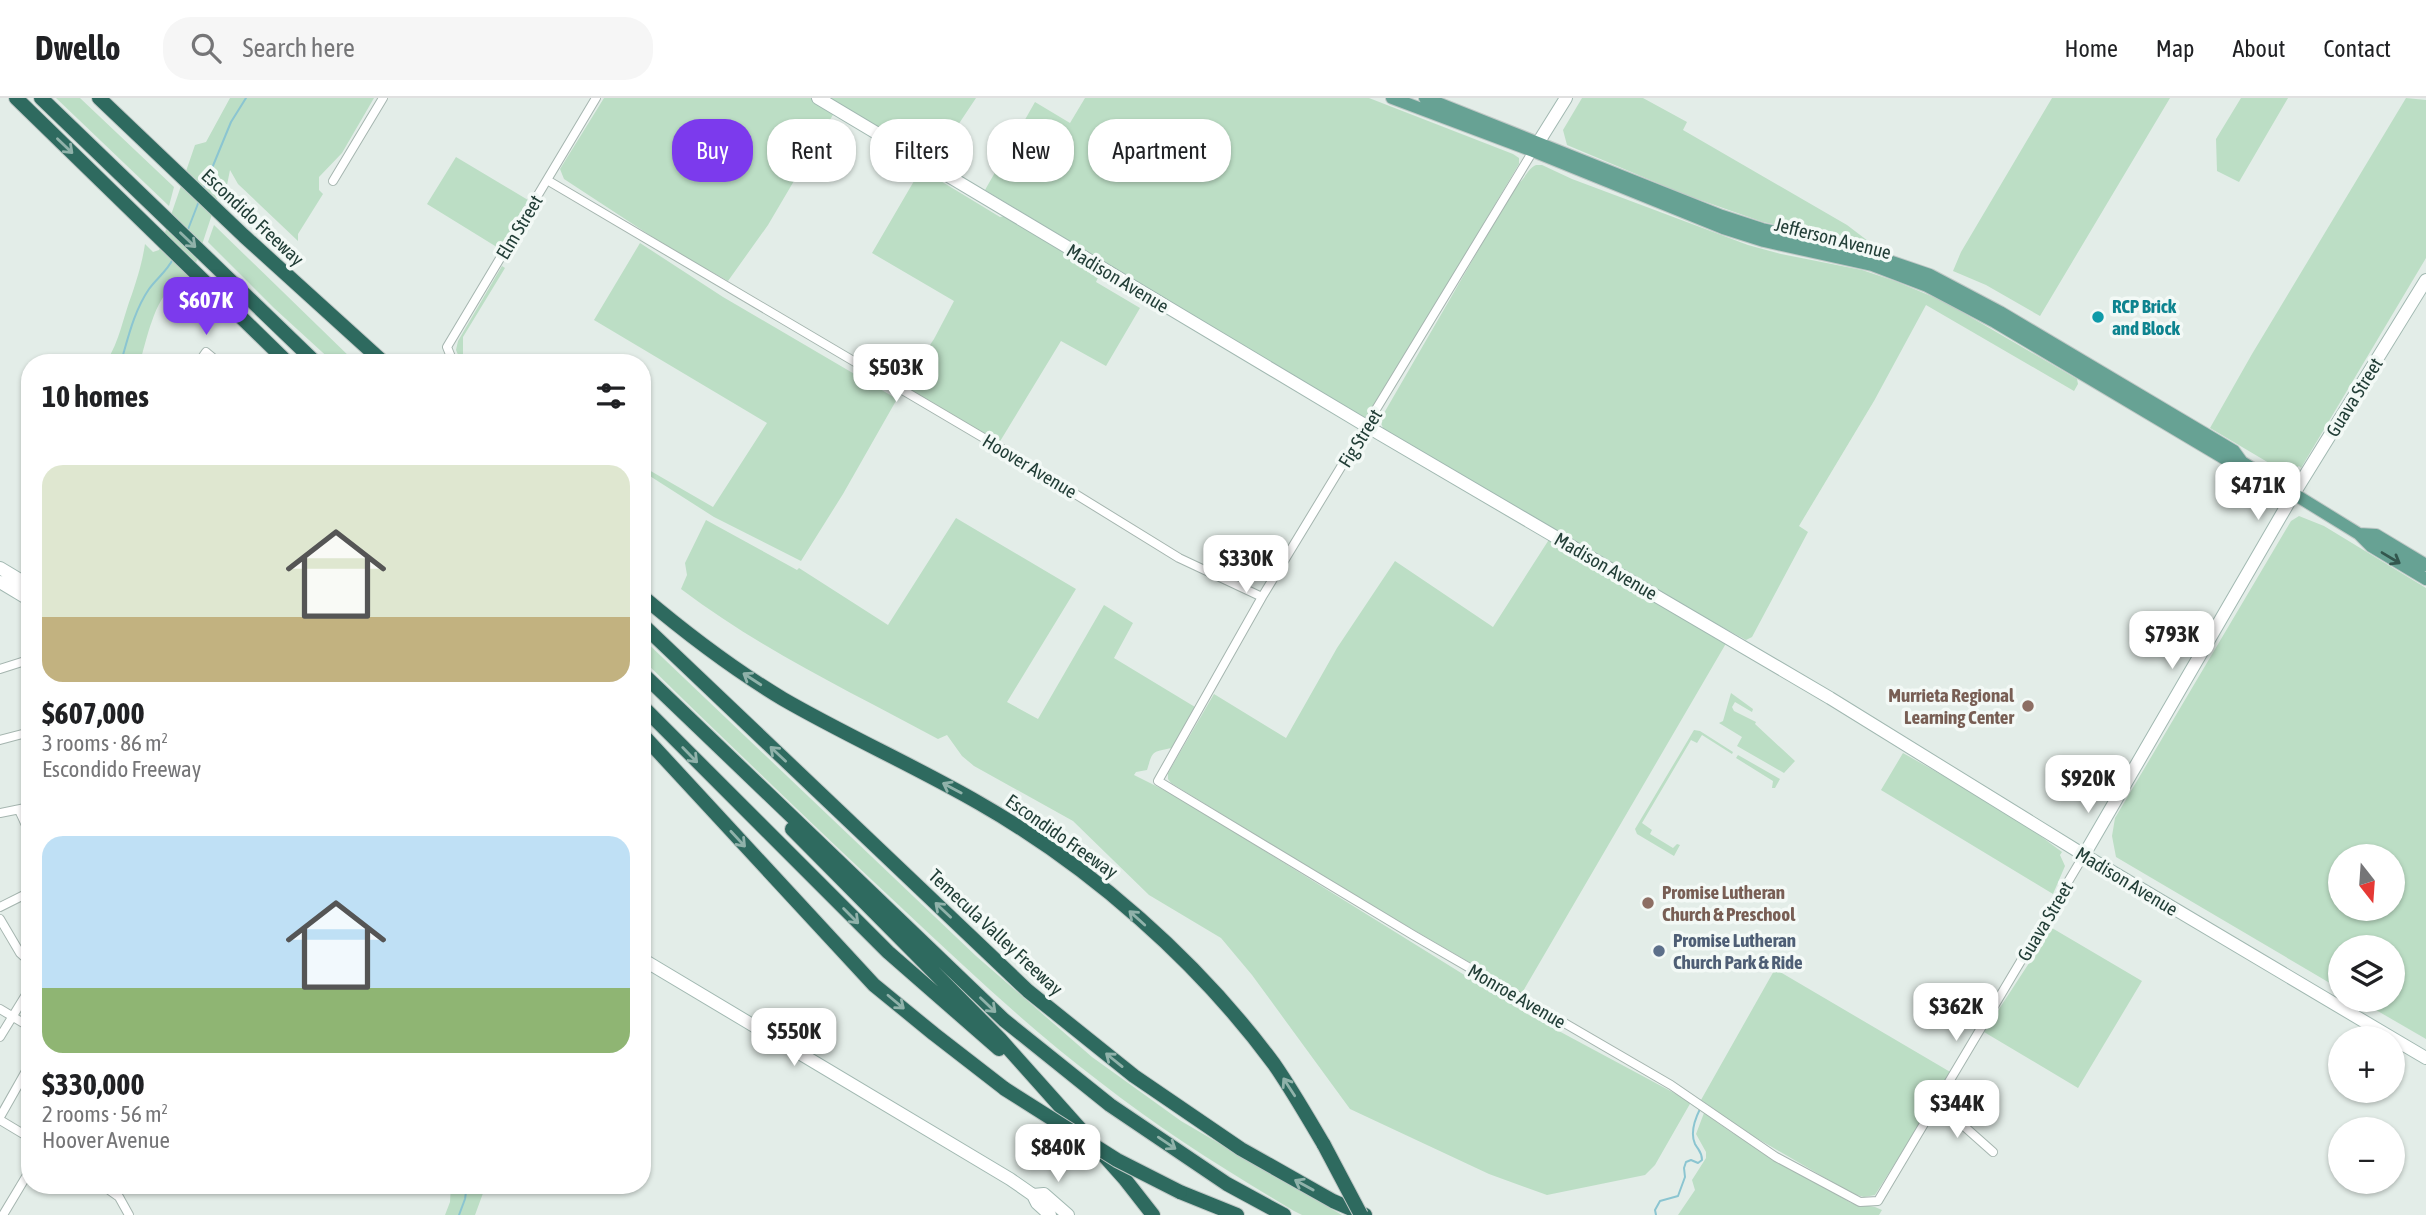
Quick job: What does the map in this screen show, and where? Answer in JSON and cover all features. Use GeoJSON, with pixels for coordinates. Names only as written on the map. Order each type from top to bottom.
{"type":"FeatureCollection","features":[{"type":"Feature","properties":{"kind":"highway"},"geometry":{"type":"LineString","coordinates":[[16,98],[279,354]]}},
{"type":"Feature","properties":{"kind":"highway"},"geometry":{"type":"LineString","coordinates":[[41,98],[307,354]]}},
{"type":"Feature","properties":{"kind":"highway","name":"Escondido Freeway"},"geometry":{"type":"LineString","coordinates":[[99,98],[244,236],[374,354]]}},
{"type":"Feature","properties":{"kind":"highway"},"geometry":{"type":"LineString","coordinates":[[244,236],[363,354]]}},
{"type":"Feature","properties":{"kind":"highway","name":"Escondido Freeway"},"geometry":{"type":"LineString","coordinates":[[651,603],[762,686],[990,809],[1032,835],[1098,883],[1181,959],[1252,1037],[1291,1090],[1363,1215]]}},
{"type":"Feature","properties":{"kind":"highway","name":"Temecula Valley Freeway"},"geometry":{"type":"LineString","coordinates":[[651,634],[1028,991],[1134,1076],[1241,1149],[1363,1215]]}},
{"type":"Feature","properties":{"kind":"highway"},"geometry":{"type":"LineString","coordinates":[[651,682],[1004,1020],[1110,1105],[1227,1184],[1284,1215]]}},
{"type":"Feature","properties":{"kind":"highway"},"geometry":{"type":"LineString","coordinates":[[651,715],[888,953],[972,1028],[1038,1080]]}},
{"type":"Feature","properties":{"kind":"highway"},"geometry":{"type":"LineString","coordinates":[[709,738],[811,850],[1038,1080],[1153,1215]]}},
{"type":"Feature","properties":{"kind":"highway"},"geometry":{"type":"LineString","coordinates":[[651,744],[874,985],[934,1034],[1006,1089],[1117,1160],[1180,1192],[1237,1215]]}},
{"type":"Feature","properties":{"kind":"main road","name":"Jefferson Avenue"},"geometry":{"type":"LineString","coordinates":[[1392,98],[1536,147]]}},
{"type":"Feature","properties":{"kind":"main road","name":"Jefferson Avenue"},"geometry":{"type":"LineString","coordinates":[[1425,98],[1723,229],[1763,241],[1872,265],[1927,286],[1995,322],[2228,460],[2242,462],[2426,579]]}},
{"type":"Feature","properties":{"kind":"main road","name":"Jefferson Avenue"},"geometry":{"type":"LineString","coordinates":[[2359,534],[2376,535],[2426,565]]}},
{"type":"Feature","properties":{"kind":"street"},"geometry":{"type":"LineString","coordinates":[[333,181],[383,98]]}},
{"type":"Feature","properties":{"kind":"street","name":"Elm Street"},"geometry":{"type":"LineString","coordinates":[[450,354],[447,347],[596,98]]}},
{"type":"Feature","properties":{"kind":"street","name":"Madison Avenue"},"geometry":{"type":"LineString","coordinates":[[818,98],[1367,426],[1830,698],[2084,855],[2372,1026]]}},
{"type":"Feature","properties":{"kind":"street","name":"Fig Street"},"geometry":{"type":"LineString","coordinates":[[1158,782],[1262,597],[1566,98]]}},
{"type":"Feature","properties":{"kind":"street","name":"Hoover Avenue"},"geometry":{"type":"LineString","coordinates":[[547,180],[999,447],[1179,558],[1262,597]]}},
{"type":"Feature","properties":{"kind":"street","name":"Guava Street"},"geometry":{"type":"LineString","coordinates":[[1878,1201],[1936,1107],[2293,495],[2426,280]]}},
{"type":"Feature","properties":{"kind":"street"},"geometry":{"type":"LineString","coordinates":[[0,568],[21,581]]}},
{"type":"Feature","properties":{"kind":"street"},"geometry":{"type":"LineString","coordinates":[[0,582],[21,595]]}},
{"type":"Feature","properties":{"kind":"street"},"geometry":{"type":"LineString","coordinates":[[0,669],[21,662]]}},
{"type":"Feature","properties":{"kind":"street"},"geometry":{"type":"LineString","coordinates":[[1,737],[21,734]]}},
{"type":"Feature","properties":{"kind":"street","name":"Monroe Avenue"},"geometry":{"type":"LineString","coordinates":[[1158,782],[1671,1085],[1776,1157],[1860,1202],[1878,1201]]}},
{"type":"Feature","properties":{"kind":"street"},"geometry":{"type":"LineString","coordinates":[[0,813],[19,810],[21,814]]}},
{"type":"Feature","properties":{"kind":"street"},"geometry":{"type":"LineString","coordinates":[[0,907],[19,899]]}},
{"type":"Feature","properties":{"kind":"street"},"geometry":{"type":"LineString","coordinates":[[0,919],[21,954]]}},
{"type":"Feature","properties":{"kind":"street"},"geometry":{"type":"LineString","coordinates":[[651,964],[998,1171],[1033,1195],[1037,1203],[1050,1215]]}},
{"type":"Feature","properties":{"kind":"street"},"geometry":{"type":"LineString","coordinates":[[0,1037],[21,1002]]}},
{"type":"Feature","properties":{"kind":"street"},"geometry":{"type":"LineString","coordinates":[[0,1009],[21,1022]]}},
{"type":"Feature","properties":{"kind":"street","name":"Madison Avenue"},"geometry":{"type":"LineString","coordinates":[[2405,1046],[2426,1058]]}},
{"type":"Feature","properties":{"kind":"street"},"geometry":{"type":"LineString","coordinates":[[21,1085],[0,1119],[21,1133]]}},
{"type":"Feature","properties":{"kind":"street"},"geometry":{"type":"LineString","coordinates":[[1936,1107],[1956,1120],[1993,1152]]}},
{"type":"Feature","properties":{"kind":"street"},"geometry":{"type":"LineString","coordinates":[[3,1215],[21,1185]]}},
{"type":"Feature","properties":{"kind":"street"},"geometry":{"type":"LineString","coordinates":[[114,1194],[129,1215]]}},
{"type":"Feature","properties":{"kind":"street"},"geometry":{"type":"LineString","coordinates":[[1033,1195],[1044,1194],[1068,1215]]}},
{"type":"Feature","properties":{"kind":"green space"},"geometry":{"type":"Polygon","coordinates":[[[56,98],[80,98],[174,187],[169,206],[56,98]]]}},
{"type":"Feature","properties":{"kind":"green space"},"geometry":{"type":"Polygon","coordinates":[[[230,98],[374,98],[342,153],[319,177],[319,190],[323,194],[298,234],[298,241],[238,184],[230,170],[227,185],[223,181],[190,281],[174,286],[167,292],[156,310],[142,354],[110,354],[138,275],[145,244],[153,252],[159,250],[195,145],[206,142],[230,98]]]}},
{"type":"Feature","properties":{"kind":"green space"},"geometry":{"type":"Polygon","coordinates":[[[604,98],[811,98],[834,113],[830,119],[767,119],[767,182],[793,182],[768,225],[728,281],[677,253],[564,179],[560,169],[604,98]]]}},
{"type":"Feature","properties":{"kind":"green space"},"geometry":{"type":"Polygon","coordinates":[[[827,98],[976,98],[962,119],[870,119],[870,123],[827,98]]]}},
{"type":"Feature","properties":{"kind":"green space"},"geometry":{"type":"Polygon","coordinates":[[[1085,98],[1369,98],[1513,154],[1519,158],[1519,164],[1368,418],[1363,418],[985,190],[990,182],[1074,182],[1072,119],[1085,98]]]}},
{"type":"Feature","properties":{"kind":"green space"},"geometry":{"type":"Polygon","coordinates":[[[1582,98],[1643,98],[1687,122],[1683,130],[1847,225],[1868,241],[1866,243],[1763,222],[1686,195],[1567,145],[1563,130],[1582,98]]]}},
{"type":"Feature","properties":{"kind":"green space"},"geometry":{"type":"Polygon","coordinates":[[[2052,98],[2170,98],[2040,316],[1986,285],[1953,271],[1961,252],[2052,98]]]}},
{"type":"Feature","properties":{"kind":"green space"},"geometry":{"type":"Polygon","coordinates":[[[2241,98],[2288,98],[2239,182],[2217,171],[2216,139],[2241,98]]]}},
{"type":"Feature","properties":{"kind":"green space"},"geometry":{"type":"Polygon","coordinates":[[[2406,98],[2426,100],[2426,258],[2301,468],[2299,466],[2286,473],[2210,428],[2406,98]]]}},
{"type":"Feature","properties":{"kind":"green space"},"geometry":{"type":"Polygon","coordinates":[[[1035,102],[1063,119],[1025,119],[1035,102]]]}},
{"type":"Feature","properties":{"kind":"green space"},"geometry":{"type":"Polygon","coordinates":[[[456,157],[528,200],[500,249],[427,204],[456,157]]]}},
{"type":"Feature","properties":{"kind":"green space"},"geometry":{"type":"Polygon","coordinates":[[[1536,165],[1542,165],[1572,179],[1748,245],[1862,270],[1895,281],[1943,301],[2077,379],[2078,384],[2074,391],[1926,305],[1874,401],[1799,526],[1808,532],[1752,637],[1746,640],[1651,588],[1384,431],[1380,420],[1516,185],[1536,165]]]}},
{"type":"Feature","properties":{"kind":"green space"},"geometry":{"type":"Polygon","coordinates":[[[913,182],[942,182],[1000,217],[1005,216],[1101,271],[1096,282],[1140,308],[1106,366],[1061,341],[999,443],[907,388],[907,379],[934,339],[954,301],[872,253],[913,182]]]}},
{"type":"Feature","properties":{"kind":"green space"},"geometry":{"type":"Polygon","coordinates":[[[214,225],[347,354],[324,354],[208,242],[214,225]]]}},
{"type":"Feature","properties":{"kind":"green space"},"geometry":{"type":"Polygon","coordinates":[[[640,243],[723,297],[897,399],[801,561],[714,517],[651,477],[651,471],[713,507],[767,423],[594,320],[640,243]]]}},
{"type":"Feature","properties":{"kind":"green space"},"geometry":{"type":"Polygon","coordinates":[[[502,266],[505,268],[463,337],[463,354],[458,354],[456,350],[458,341],[502,266]]]}},
{"type":"Feature","properties":{"kind":"green space"},"geometry":{"type":"Polygon","coordinates":[[[2299,516],[2324,526],[2426,588],[2426,1039],[2379,1012],[2405,1012],[2405,935],[2328,935],[2328,982],[2116,857],[2112,836],[2115,818],[2291,521],[2299,516]]]}},
{"type":"Feature","properties":{"kind":"green space"},"geometry":{"type":"Polygon","coordinates":[[[956,518],[1076,589],[1007,702],[1038,719],[1104,605],[1133,623],[1114,658],[1195,707],[1172,748],[1154,753],[1147,770],[1134,775],[1178,797],[1529,1015],[1691,1102],[1655,1165],[1645,1175],[1547,1195],[1489,1174],[1350,1109],[1252,975],[1221,938],[1149,895],[1073,821],[974,766],[962,756],[947,735],[938,739],[806,669],[742,631],[681,589],[687,575],[685,563],[706,520],[797,570],[799,568],[888,625],[956,518]]]}},
{"type":"Feature","properties":{"kind":"green space"},"geometry":{"type":"Polygon","coordinates":[[[1550,538],[1728,640],[1522,993],[1345,890],[1171,783],[1168,773],[1214,694],[1286,738],[1337,648],[1395,561],[1493,627],[1550,538]]]}},
{"type":"Feature","properties":{"kind":"green space"},"geometry":{"type":"Polygon","coordinates":[[[651,647],[976,956],[1092,1057],[1181,1121],[1342,1215],[1302,1215],[1294,1211],[1219,1165],[1123,1100],[1049,1042],[976,977],[651,668],[651,647]]]}},
{"type":"Feature","properties":{"kind":"green space"},"geometry":{"type":"Polygon","coordinates":[[[1731,693],[1753,709],[1752,712],[1735,702],[1732,707],[1734,711],[1756,722],[1755,724],[1795,761],[1784,773],[1737,746],[1742,737],[1719,723],[1723,721],[1731,693]]]}},
{"type":"Feature","properties":{"kind":"green space"},"geometry":{"type":"Polygon","coordinates":[[[1694,730],[1733,752],[1732,754],[1702,735],[1697,743],[1691,740],[1642,823],[1652,830],[1650,834],[1673,848],[1677,844],[1680,845],[1674,856],[1637,834],[1635,829],[1694,730]]]}},
{"type":"Feature","properties":{"kind":"green space"},"geometry":{"type":"Polygon","coordinates":[[[1903,753],[2011,814],[2062,852],[2060,855],[2065,866],[2053,894],[1881,790],[1903,753]]]}},
{"type":"Feature","properties":{"kind":"green space"},"geometry":{"type":"Polygon","coordinates":[[[1738,755],[1780,779],[1775,788],[1772,788],[1773,781],[1736,758],[1738,755]]]}},
{"type":"Feature","properties":{"kind":"green space"},"geometry":{"type":"Polygon","coordinates":[[[2052,928],[2142,981],[2078,1088],[1984,1032],[2052,928]]]}},
{"type":"Feature","properties":{"kind":"green space"},"geometry":{"type":"Polygon","coordinates":[[[1775,969],[1952,1073],[1875,1195],[1864,1197],[1853,1194],[1746,1132],[1701,1100],[1775,969]]]}},
{"type":"Feature","properties":{"kind":"green space"},"geometry":{"type":"Polygon","coordinates":[[[1704,1113],[1731,1132],[1851,1203],[1882,1210],[1879,1215],[1678,1215],[1695,1190],[1692,1180],[1706,1158],[1706,1152],[1696,1134],[1704,1113]]]}},
{"type":"Feature","properties":{"kind":"green space"},"geometry":{"type":"Polygon","coordinates":[[[450,1194],[483,1194],[475,1215],[445,1215],[450,1194]]]}},
{"type":"Feature","properties":{"kind":"waterway"},"geometry":{"type":"LineString","coordinates":[[203,190],[231,122],[246,98]]}},
{"type":"Feature","properties":{"kind":"waterway"},"geometry":{"type":"LineString","coordinates":[[187,232],[199,201]]}},
{"type":"Feature","properties":{"kind":"waterway"},"geometry":{"type":"LineString","coordinates":[[123,354],[139,306],[173,259]]}},
{"type":"Feature","properties":{"kind":"waterway"},"geometry":{"type":"LineString","coordinates":[[1656,1215],[1655,1210],[1660,1201],[1678,1196],[1685,1177],[1686,1162],[1691,1160],[1698,1163],[1702,1160],[1693,1135],[1700,1109]]}},
{"type":"Feature","properties":{"kind":"waterway"},"geometry":{"type":"LineString","coordinates":[[459,1215],[466,1194]]}},
{"type":"Feature","properties":{"kind":"place","name":"RCP Brick and Block"},"geometry":{"type":"Point","coordinates":[2098,317]}},
{"type":"Feature","properties":{"kind":"place","name":"Murrieta Regional Learning Center"},"geometry":{"type":"Point","coordinates":[2028,706]}},
{"type":"Feature","properties":{"kind":"place","name":"Promise Lutheran Church & Preschool"},"geometry":{"type":"Point","coordinates":[1648,903]}},
{"type":"Feature","properties":{"kind":"place","name":"Promise Lutheran Church Park & Ride"},"geometry":{"type":"Point","coordinates":[1659,951]}}]}
